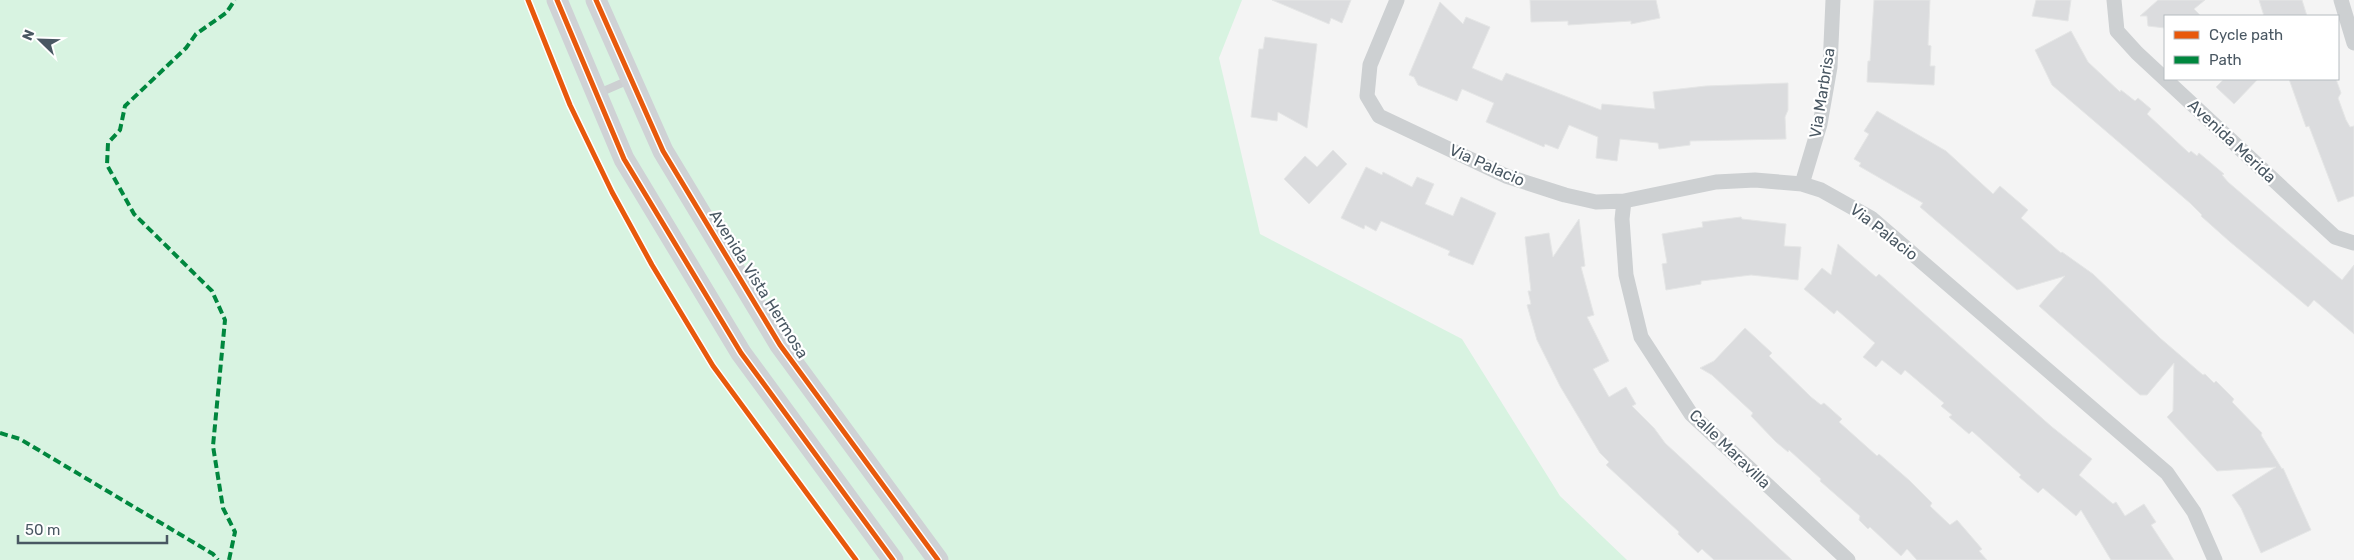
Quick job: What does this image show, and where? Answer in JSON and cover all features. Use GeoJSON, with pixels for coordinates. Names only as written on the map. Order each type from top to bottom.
{"type":"FeatureCollection","features":[{"type":"Feature","properties":{"kind":"main road"},"geometry":{"type":"LineString","coordinates":[[557,0],[624,159],[741,353],[893,560]]}},
{"type":"Feature","properties":{"kind":"main road","name":"Avenida Vista Hermosa"},"geometry":{"type":"LineString","coordinates":[[596,0],[663,151],[780,345],[938,560]]}},
{"type":"Feature","properties":{"kind":"street","name":"Via Palacio"},"geometry":{"type":"LineString","coordinates":[[1396,0],[1370,65],[1367,96],[1373,108],[1387,121],[1506,176],[1565,195],[1596,202],[1624,201],[1716,182],[1755,180],[1802,184],[1821,190],[1870,218],[2167,473],[2194,512],[2214,560]]}},
{"type":"Feature","properties":{"kind":"street","name":"Via Marbrisa"},"geometry":{"type":"LineString","coordinates":[[1802,184],[1820,124],[1828,77],[1832,0]]}},
{"type":"Feature","properties":{"kind":"street","name":"Avenida Merida"},"geometry":{"type":"LineString","coordinates":[[2114,0],[2117,31],[2136,53],[2164,79]]}},
{"type":"Feature","properties":{"kind":"street"},"geometry":{"type":"LineString","coordinates":[[2341,0],[2354,43]]}},
{"type":"Feature","properties":{"kind":"street","name":"Avenida Merida"},"geometry":{"type":"LineString","coordinates":[[2165,80],[2335,236],[2354,243]]}},
{"type":"Feature","properties":{"kind":"street","name":"Calle Maravilla"},"geometry":{"type":"LineString","coordinates":[[1624,201],[1622,219],[1626,275],[1641,337],[1691,414],[1848,560]]}},
{"type":"Feature","properties":{"kind":"lane"},"geometry":{"type":"LineString","coordinates":[[597,94],[632,79]]}},
{"type":"Feature","properties":{"kind":"green space"},"geometry":{"type":"Polygon","coordinates":[[[0,0],[1242,0],[1219,58],[1260,234],[1462,339],[1560,496],[1627,560],[0,560],[0,0]]]}},
{"type":"Feature","properties":{"kind":"building"},"geometry":{"type":"Polygon","coordinates":[[[1272,0],[1351,0],[1342,23],[1331,18],[1329,24],[1272,0]]]}},
{"type":"Feature","properties":{"kind":"building"},"geometry":{"type":"Polygon","coordinates":[[[1530,0],[1656,0],[1660,18],[1631,24],[1631,21],[1568,25],[1568,21],[1531,22],[1530,0]]]}},
{"type":"Feature","properties":{"kind":"building"},"geometry":{"type":"Polygon","coordinates":[[[1874,0],[1930,0],[1928,45],[1931,46],[1930,66],[1935,66],[1934,85],[1867,82],[1874,0]]]}},
{"type":"Feature","properties":{"kind":"building"},"geometry":{"type":"Polygon","coordinates":[[[2036,0],[2071,0],[2068,21],[2032,16],[2036,0]]]}},
{"type":"Feature","properties":{"kind":"building"},"geometry":{"type":"Polygon","coordinates":[[[2158,0],[2205,0],[2194,9],[2200,15],[2164,15],[2164,28],[2148,26],[2147,16],[2140,16],[2158,0]]]}},
{"type":"Feature","properties":{"kind":"building"},"geometry":{"type":"Polygon","coordinates":[[[2259,0],[2302,0],[2307,15],[2264,15],[2259,0]]]}},
{"type":"Feature","properties":{"kind":"building"},"geometry":{"type":"Polygon","coordinates":[[[1440,2],[1463,24],[1466,17],[1490,27],[1472,68],[1502,81],[1506,73],[1601,110],[1602,104],[1655,109],[1653,92],[1706,86],[1788,83],[1788,110],[1785,117],[1786,139],[1690,141],[1690,145],[1659,149],[1658,143],[1620,139],[1617,161],[1596,158],[1598,137],[1569,125],[1558,149],[1545,144],[1544,147],[1486,122],[1494,103],[1462,89],[1457,101],[1418,85],[1414,77],[1409,75],[1440,2]]]}},
{"type":"Feature","properties":{"kind":"building"},"geometry":{"type":"Polygon","coordinates":[[[2071,31],[2088,62],[2120,92],[2121,90],[2135,101],[2138,98],[2151,109],[2147,114],[2189,153],[2191,151],[2197,156],[2199,153],[2224,174],[2222,175],[2228,182],[2342,280],[2354,265],[2354,334],[2314,300],[2308,307],[2229,241],[2201,216],[2190,203],[2052,85],[2035,50],[2071,31]]]}},
{"type":"Feature","properties":{"kind":"building"},"geometry":{"type":"Polygon","coordinates":[[[1265,37],[1317,44],[1307,128],[1278,112],[1277,121],[1251,117],[1259,49],[1263,49],[1265,37]]]}},
{"type":"Feature","properties":{"kind":"building"},"geometry":{"type":"Polygon","coordinates":[[[2223,80],[2257,80],[2234,104],[2216,87],[2223,80]]]}},
{"type":"Feature","properties":{"kind":"building"},"geometry":{"type":"Polygon","coordinates":[[[2289,80],[2336,80],[2341,93],[2338,98],[2346,120],[2350,127],[2354,126],[2354,196],[2338,202],[2309,126],[2306,127],[2289,80]]]}},
{"type":"Feature","properties":{"kind":"building"},"geometry":{"type":"Polygon","coordinates":[[[1877,111],[1946,151],[1993,194],[2000,186],[2028,210],[2021,218],[2061,253],[2093,274],[2160,338],[2203,375],[2205,374],[2214,383],[2216,381],[2234,399],[2232,402],[2262,433],[2261,435],[2283,468],[2311,530],[2261,553],[2241,508],[2232,495],[2276,467],[2217,471],[2167,417],[2173,411],[2174,363],[2147,395],[2140,395],[2039,306],[2065,276],[2017,290],[1920,207],[1923,203],[1859,166],[1861,163],[1854,159],[1869,134],[1864,131],[1877,111]]]}},
{"type":"Feature","properties":{"kind":"building"},"geometry":{"type":"Polygon","coordinates":[[[1333,150],[1347,164],[1309,204],[1284,179],[1305,156],[1317,167],[1333,150]]]}},
{"type":"Feature","properties":{"kind":"building"},"geometry":{"type":"Polygon","coordinates":[[[1366,167],[1382,175],[1383,172],[1412,187],[1417,177],[1434,184],[1425,204],[1453,216],[1461,197],[1496,213],[1473,265],[1448,255],[1450,251],[1381,221],[1376,231],[1365,225],[1364,229],[1341,218],[1366,167]]]}},
{"type":"Feature","properties":{"kind":"building"},"geometry":{"type":"Polygon","coordinates":[[[1741,217],[1742,219],[1786,224],[1784,246],[1801,247],[1798,280],[1751,275],[1701,281],[1701,284],[1666,290],[1662,264],[1667,263],[1662,234],[1703,227],[1702,222],[1741,217]]]}},
{"type":"Feature","properties":{"kind":"building"},"geometry":{"type":"Polygon","coordinates":[[[1579,219],[1585,266],[1581,267],[1594,315],[1587,317],[1609,361],[1593,369],[1609,397],[1626,387],[1636,404],[1632,406],[1654,428],[1665,443],[1792,560],[1714,560],[1702,549],[1698,553],[1678,534],[1679,532],[1606,465],[1609,462],[1600,453],[1560,386],[1537,340],[1527,305],[1531,304],[1528,291],[1531,291],[1525,237],[1549,233],[1553,257],[1579,219]]]}},
{"type":"Feature","properties":{"kind":"building"},"geometry":{"type":"Polygon","coordinates":[[[1838,244],[1876,277],[1879,274],[2052,427],[2092,459],[2079,475],[2113,504],[2116,502],[2125,516],[2144,504],[2156,522],[2151,525],[2174,560],[2111,560],[2081,510],[2076,516],[2043,488],[2038,493],[1972,431],[1969,434],[1949,417],[1952,415],[1941,406],[1944,403],[1905,370],[1901,375],[1882,360],[1876,367],[1863,357],[1875,343],[1837,310],[1834,314],[1804,289],[1822,268],[1831,275],[1838,244]]]}},
{"type":"Feature","properties":{"kind":"building"},"geometry":{"type":"Polygon","coordinates":[[[1745,328],[1772,353],[1769,356],[1811,397],[1821,405],[1824,403],[1842,419],[1839,422],[1877,456],[1879,454],[1910,481],[1932,503],[1930,506],[1950,525],[1957,520],[1982,549],[1979,551],[1987,560],[1917,560],[1907,549],[1901,556],[1870,527],[1868,529],[1859,520],[1860,516],[1820,481],[1821,479],[1789,450],[1788,452],[1776,442],[1751,416],[1753,413],[1712,375],[1700,368],[1714,361],[1745,328]]]}},
{"type":"Feature","properties":{"kind":"marked path"},"geometry":{"type":"LineString","coordinates":[[229,560],[235,532],[223,508],[213,446],[225,320],[212,291],[134,214],[107,165],[108,143],[120,130],[125,106],[186,48],[196,34],[226,13],[235,0]]}},
{"type":"Feature","properties":{"kind":"marked path"},"geometry":{"type":"LineString","coordinates":[[0,433],[20,439],[213,554],[218,560]]}},
{"type":"Feature","properties":{"kind":"cycle path"},"geometry":{"type":"LineString","coordinates":[[528,0],[570,105],[612,192],[652,265],[713,366],[856,560]]}},
{"type":"Feature","properties":{"kind":"cycle path"},"geometry":{"type":"LineString","coordinates":[[557,0],[624,159],[741,353],[893,560]]}},
{"type":"Feature","properties":{"kind":"cycle path"},"geometry":{"type":"LineString","coordinates":[[596,0],[663,151],[780,345],[938,560]]}}]}
